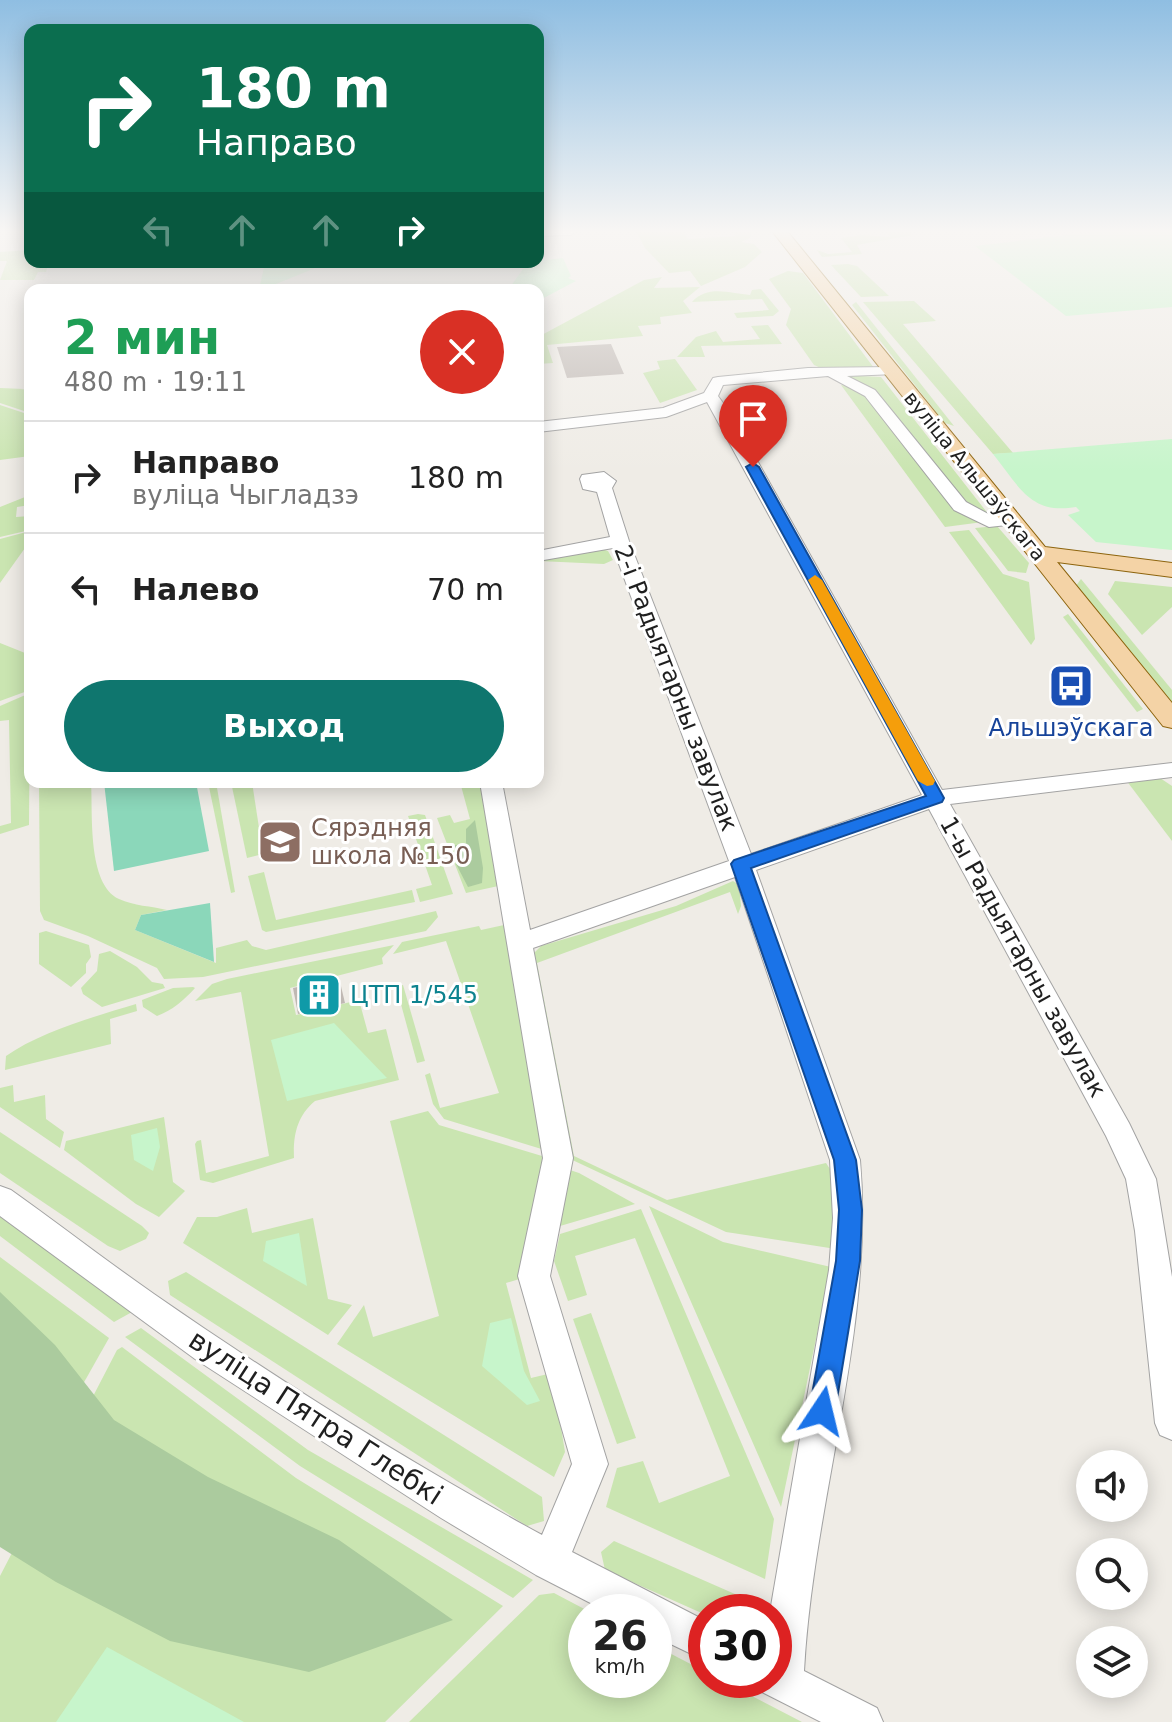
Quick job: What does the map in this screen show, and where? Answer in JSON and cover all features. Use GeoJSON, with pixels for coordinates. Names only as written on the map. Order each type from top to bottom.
{"type":"FeatureCollection","features":[{"type":"Feature","properties":{"kind":"main road","name":"вуліца Альшэўскага"},"geometry":{"type":"LineString","coordinates":[[843,311],[1172,720]]}},
{"type":"Feature","properties":{"kind":"main road"},"geometry":{"type":"LineString","coordinates":[[1037,553],[1172,570]]}},
{"type":"Feature","properties":{"kind":"main road"},"geometry":{"type":"LineString","coordinates":[[1076,602],[1070,584],[1082,574],[1143,567]]}},
{"type":"Feature","properties":{"kind":"street"},"geometry":{"type":"LineString","coordinates":[[544,426],[666,412],[710,396],[718,381],[832,372],[891,371]]}},
{"type":"Feature","properties":{"kind":"street"},"geometry":{"type":"LineString","coordinates":[[832,372],[846,383],[870,393],[960,506],[989,522],[1010,520]]}},
{"type":"Feature","properties":{"kind":"street","name":"1-ы Радыятарны завулак"},"geometry":{"type":"LineString","coordinates":[[710,396],[723,414],[936,798],[1119,1132],[1141,1179],[1151,1231],[1172,1423]]}},
{"type":"Feature","properties":{"kind":"street","name":"2-і Радыятарны завулак"},"geometry":{"type":"LineString","coordinates":[[604,488],[620,541],[741,864],[845,1160],[850,1210],[848,1261],[791,1594]]}},
{"type":"Feature","properties":{"kind":"street"},"geometry":{"type":"LineString","coordinates":[[544,555],[620,541]]}},
{"type":"Feature","properties":{"kind":"street"},"geometry":{"type":"LineString","coordinates":[[521,943],[936,798],[1172,770]]}},
{"type":"Feature","properties":{"kind":"street"},"geometry":{"type":"LineString","coordinates":[[492,788],[558,1158],[534,1276],[590,1464],[549,1562]]}},
{"type":"Feature","properties":{"kind":"street","name":"вуліца Пятра Глебкі"},"geometry":{"type":"LineString","coordinates":[[0,1199],[144,1305],[402,1476],[549,1562],[612,1594]]}},
{"type":"Feature","properties":{"kind":"street"},"geometry":{"type":"LineString","coordinates":[[792,1686],[863,1722]]}},
{"type":"Feature","properties":{"kind":"green space"},"geometry":{"type":"Polygon","coordinates":[[[586,311],[692,313],[660,317],[661,324],[638,326],[643,336],[547,345],[553,363],[544,364],[544,334],[586,311]]]}},
{"type":"Feature","properties":{"kind":"green space"},"geometry":{"type":"Polygon","coordinates":[[[779,311],[773,316],[737,318],[734,313],[779,311]]]}},
{"type":"Feature","properties":{"kind":"green space"},"geometry":{"type":"Polygon","coordinates":[[[790,311],[832,311],[874,368],[823,369],[814,365],[786,325],[790,311]]]}},
{"type":"Feature","properties":{"kind":"green space"},"geometry":{"type":"Polygon","coordinates":[[[857,311],[863,311],[954,426],[940,417],[857,311]]]}},
{"type":"Feature","properties":{"kind":"green space"},"geometry":{"type":"Polygon","coordinates":[[[871,311],[925,311],[936,321],[903,324],[1013,453],[993,454],[871,311]]]}},
{"type":"Feature","properties":{"kind":"green space"},"geometry":{"type":"Polygon","coordinates":[[[1060,311],[1121,311],[1066,316],[1060,311]]]}},
{"type":"Feature","properties":{"kind":"green space"},"geometry":{"type":"Polygon","coordinates":[[[768,325],[782,344],[701,346],[705,357],[677,357],[696,337],[716,331],[723,342],[760,339],[751,326],[768,325]]]}},
{"type":"Feature","properties":{"kind":"green space"},"geometry":{"type":"Polygon","coordinates":[[[675,359],[697,390],[660,403],[643,373],[660,369],[657,361],[675,359]]]}},
{"type":"Feature","properties":{"kind":"green space"},"geometry":{"type":"Polygon","coordinates":[[[842,375],[881,377],[989,515],[963,503],[874,391],[842,375]]]}},
{"type":"Feature","properties":{"kind":"green space"},"geometry":{"type":"Polygon","coordinates":[[[841,385],[857,387],[983,522],[945,527],[841,385]]]}},
{"type":"Feature","properties":{"kind":"green space"},"geometry":{"type":"Polygon","coordinates":[[[0,388],[24,389],[20,390],[24,390],[24,411],[0,403],[0,388]]]}},
{"type":"Feature","properties":{"kind":"green space"},"geometry":{"type":"Polygon","coordinates":[[[0,405],[24,413],[24,457],[0,460],[0,405]]]}},
{"type":"Feature","properties":{"kind":"green space"},"geometry":{"type":"Polygon","coordinates":[[[1172,439],[1172,550],[1096,542],[1068,515],[1080,511],[1076,507],[1047,507],[1036,502],[1027,496],[993,454],[1172,439]]]}},
{"type":"Feature","properties":{"kind":"green space"},"geometry":{"type":"Polygon","coordinates":[[[24,497],[24,506],[17,507],[16,517],[24,516],[24,531],[0,537],[0,507],[24,497]]]}},
{"type":"Feature","properties":{"kind":"green space"},"geometry":{"type":"Polygon","coordinates":[[[997,526],[1029,563],[1026,573],[1008,571],[975,528],[997,526]]]}},
{"type":"Feature","properties":{"kind":"green space"},"geometry":{"type":"Polygon","coordinates":[[[969,530],[1003,574],[1029,582],[1035,639],[1031,645],[949,532],[969,530]]]}},
{"type":"Feature","properties":{"kind":"green space"},"geometry":{"type":"Polygon","coordinates":[[[24,533],[24,549],[0,583],[0,539],[24,533]]]}},
{"type":"Feature","properties":{"kind":"green space"},"geometry":{"type":"Polygon","coordinates":[[[599,548],[608,551],[613,560],[604,564],[544,560],[599,548]]]}},
{"type":"Feature","properties":{"kind":"green space"},"geometry":{"type":"Polygon","coordinates":[[[1081,579],[1172,690],[1172,708],[1075,587],[1081,579]]]}},
{"type":"Feature","properties":{"kind":"green space"},"geometry":{"type":"Polygon","coordinates":[[[1115,581],[1172,587],[1172,607],[1142,635],[1108,594],[1115,581]]]}},
{"type":"Feature","properties":{"kind":"green space"},"geometry":{"type":"Polygon","coordinates":[[[1068,614],[1143,709],[1137,712],[1063,617],[1068,614]]]}},
{"type":"Feature","properties":{"kind":"green space"},"geometry":{"type":"Polygon","coordinates":[[[0,643],[24,653],[24,692],[0,701],[0,643]]]}},
{"type":"Feature","properties":{"kind":"green space"},"geometry":{"type":"Polygon","coordinates":[[[24,696],[24,788],[29,788],[29,825],[0,834],[0,826],[11,823],[9,720],[0,721],[0,706],[24,696]]]}},
{"type":"Feature","properties":{"kind":"green space"},"geometry":{"type":"Polygon","coordinates":[[[1157,776],[1172,786],[1172,841],[1126,780],[1157,776]]]}},
{"type":"Feature","properties":{"kind":"green space"},"geometry":{"type":"Polygon","coordinates":[[[39,788],[91,788],[92,829],[101,879],[119,899],[167,910],[141,915],[135,930],[216,963],[216,948],[247,940],[252,946],[266,950],[436,911],[438,917],[426,931],[203,977],[164,979],[157,968],[88,936],[44,920],[40,911],[39,788]]]}},
{"type":"Feature","properties":{"kind":"green space"},"geometry":{"type":"Polygon","coordinates":[[[105,788],[197,788],[209,851],[114,871],[105,788]]]}},
{"type":"Feature","properties":{"kind":"green space"},"geometry":{"type":"Polygon","coordinates":[[[209,788],[217,788],[235,892],[231,893],[209,788]]]}},
{"type":"Feature","properties":{"kind":"green space"},"geometry":{"type":"Polygon","coordinates":[[[232,788],[253,788],[263,854],[247,858],[232,788]]]}},
{"type":"Feature","properties":{"kind":"green space"},"geometry":{"type":"Polygon","coordinates":[[[462,788],[481,788],[503,885],[466,893],[437,818],[450,815],[454,823],[470,819],[462,788]]]}},
{"type":"Feature","properties":{"kind":"green space"},"geometry":{"type":"Polygon","coordinates":[[[425,815],[453,894],[420,902],[416,889],[432,885],[408,816],[425,815]]]}},
{"type":"Feature","properties":{"kind":"green space"},"geometry":{"type":"Polygon","coordinates":[[[475,820],[483,868],[482,883],[468,887],[456,864],[456,850],[451,846],[466,843],[466,829],[475,820]]]}},
{"type":"Feature","properties":{"kind":"green space"},"geometry":{"type":"Polygon","coordinates":[[[264,872],[276,920],[412,890],[415,902],[266,932],[262,930],[248,876],[264,872]]]}},
{"type":"Feature","properties":{"kind":"green space"},"geometry":{"type":"Polygon","coordinates":[[[733,881],[739,885],[741,906],[738,914],[730,892],[537,963],[574,1156],[667,1200],[826,1163],[836,1178],[836,1249],[726,1232],[566,1157],[529,958],[541,946],[676,906],[733,881]]]}},
{"type":"Feature","properties":{"kind":"green space"},"geometry":{"type":"Polygon","coordinates":[[[210,903],[214,962],[135,930],[141,915],[210,903]]]}},
{"type":"Feature","properties":{"kind":"green space"},"geometry":{"type":"Polygon","coordinates":[[[504,925],[548,1151],[444,1119],[433,1104],[425,1075],[430,1073],[440,1108],[499,1093],[446,941],[393,954],[402,942],[479,926],[481,930],[504,925]]]}},
{"type":"Feature","properties":{"kind":"green space"},"geometry":{"type":"Polygon","coordinates":[[[46,931],[89,945],[91,957],[86,964],[86,973],[71,987],[39,964],[39,933],[46,931]]]}},
{"type":"Feature","properties":{"kind":"green space"},"geometry":{"type":"Polygon","coordinates":[[[394,945],[382,958],[383,964],[290,988],[296,1015],[359,1000],[368,1033],[386,1029],[399,1080],[315,1101],[297,1126],[294,1158],[213,1183],[200,1180],[197,1141],[201,1140],[206,1173],[269,1156],[241,992],[195,1001],[212,984],[227,979],[394,945]]]}},
{"type":"Feature","properties":{"kind":"green space"},"geometry":{"type":"Polygon","coordinates":[[[110,951],[165,988],[102,1007],[83,994],[81,988],[97,971],[99,954],[110,951]]]}},
{"type":"Feature","properties":{"kind":"green space"},"geometry":{"type":"Polygon","coordinates":[[[403,985],[425,1061],[417,1063],[396,986],[403,985]]]}},
{"type":"Feature","properties":{"kind":"green space"},"geometry":{"type":"Polygon","coordinates":[[[193,987],[178,1004],[157,1016],[143,1007],[142,1000],[173,988],[193,987]]]}},
{"type":"Feature","properties":{"kind":"green space"},"geometry":{"type":"Polygon","coordinates":[[[136,1004],[137,1011],[110,1019],[111,1044],[5,1070],[6,1056],[35,1039],[136,1004]]]}},
{"type":"Feature","properties":{"kind":"green space"},"geometry":{"type":"Polygon","coordinates":[[[334,1023],[387,1078],[287,1101],[271,1040],[334,1023]]]}},
{"type":"Feature","properties":{"kind":"green space"},"geometry":{"type":"Polygon","coordinates":[[[13,1085],[14,1102],[45,1095],[46,1119],[64,1132],[60,1148],[0,1107],[0,1088],[13,1085]]]}},
{"type":"Feature","properties":{"kind":"green space"},"geometry":{"type":"Polygon","coordinates":[[[428,1111],[439,1125],[552,1159],[526,1277],[506,1283],[531,1378],[552,1373],[565,1452],[554,1477],[337,1344],[364,1305],[373,1337],[439,1316],[390,1121],[428,1111]]]}},
{"type":"Feature","properties":{"kind":"green space"},"geometry":{"type":"Polygon","coordinates":[[[164,1117],[173,1182],[185,1191],[159,1217],[136,1204],[64,1150],[66,1141],[164,1117]]]}},
{"type":"Feature","properties":{"kind":"green space"},"geometry":{"type":"Polygon","coordinates":[[[157,1128],[160,1147],[153,1171],[134,1160],[131,1135],[157,1128]]]}},
{"type":"Feature","properties":{"kind":"green space"},"geometry":{"type":"Polygon","coordinates":[[[0,1132],[142,1226],[149,1233],[146,1239],[120,1251],[108,1246],[0,1173],[0,1132]]]}},
{"type":"Feature","properties":{"kind":"green space"},"geometry":{"type":"Polygon","coordinates":[[[570,1170],[635,1204],[560,1226],[556,1221],[570,1170]]]}},
{"type":"Feature","properties":{"kind":"green space"},"geometry":{"type":"Polygon","coordinates":[[[649,1206],[723,1242],[831,1267],[781,1507],[649,1206]]]}},
{"type":"Feature","properties":{"kind":"green space"},"geometry":{"type":"Polygon","coordinates":[[[247,1208],[252,1233],[313,1218],[328,1299],[352,1305],[328,1335],[183,1243],[197,1217],[217,1217],[247,1208]]]}},
{"type":"Feature","properties":{"kind":"green space"},"geometry":{"type":"Polygon","coordinates":[[[641,1209],[774,1519],[765,1579],[606,1507],[617,1468],[643,1461],[659,1503],[730,1476],[635,1238],[575,1256],[587,1295],[568,1301],[554,1261],[560,1234],[641,1209]]]}},
{"type":"Feature","properties":{"kind":"green space"},"geometry":{"type":"Polygon","coordinates":[[[0,1215],[132,1312],[114,1322],[0,1236],[0,1215]]]}},
{"type":"Feature","properties":{"kind":"green space"},"geometry":{"type":"Polygon","coordinates":[[[299,1233],[307,1286],[263,1261],[266,1241],[299,1233]]]}},
{"type":"Feature","properties":{"kind":"green space"},"geometry":{"type":"Polygon","coordinates":[[[0,1257],[109,1338],[0,1531],[0,1257]]]}},
{"type":"Feature","properties":{"kind":"green space"},"geometry":{"type":"Polygon","coordinates":[[[186,1272],[542,1497],[544,1521],[527,1526],[170,1295],[168,1281],[186,1272]]]}},
{"type":"Feature","properties":{"kind":"green space"},"geometry":{"type":"Polygon","coordinates":[[[0,1292],[55,1345],[114,1420],[208,1477],[339,1540],[453,1620],[309,1672],[170,1641],[56,1582],[0,1547],[0,1292]]]}},
{"type":"Feature","properties":{"kind":"green space"},"geometry":{"type":"Polygon","coordinates":[[[591,1313],[636,1438],[617,1444],[573,1319],[591,1313]]]}},
{"type":"Feature","properties":{"kind":"green space"},"geometry":{"type":"Polygon","coordinates":[[[511,1318],[524,1371],[540,1401],[527,1405],[482,1366],[490,1323],[511,1318]]]}},
{"type":"Feature","properties":{"kind":"green space"},"geometry":{"type":"Polygon","coordinates":[[[141,1328],[308,1450],[533,1580],[513,1598],[300,1466],[125,1337],[141,1328]]]}},
{"type":"Feature","properties":{"kind":"green space"},"geometry":{"type":"Polygon","coordinates":[[[122,1347],[296,1478],[503,1606],[385,1722],[0,1722],[0,1576],[117,1350],[122,1347]]]}},
{"type":"Feature","properties":{"kind":"green space"},"geometry":{"type":"Polygon","coordinates":[[[614,1541],[735,1594],[688,1594],[688,1607],[672,1600],[672,1594],[659,1594],[605,1570],[601,1552],[614,1541]]]}},
{"type":"Feature","properties":{"kind":"green space"},"geometry":{"type":"Polygon","coordinates":[[[554,1593],[568,1600],[568,1698],[672,1698],[672,1654],[688,1663],[688,1698],[756,1698],[802,1722],[409,1722],[539,1595],[554,1593]]]}},
{"type":"Feature","properties":{"kind":"green space"},"geometry":{"type":"Polygon","coordinates":[[[107,1647],[244,1722],[56,1722],[107,1647]]]}},
{"type":"Feature","properties":{"kind":"building"},"geometry":{"type":"Polygon","coordinates":[[[611,344],[624,374],[567,378],[557,347],[611,344]]]}},
{"type":"Feature","properties":{"kind":"building","name":"ЦТП 1/545"},"geometry":{"type":"Polygon","coordinates":[[[339,978],[345,1003],[298,1014],[293,988],[339,978]]]}},
{"type":"Feature","properties":{"kind":"slow traffic"},"geometry":{"type":"LineString","coordinates":[[815,580],[927,781]]}},
{"type":"Feature","properties":{"kind":"place","name":"Альшэўскага"},"geometry":{"type":"Point","coordinates":[1071,686]}},
{"type":"Feature","properties":{"kind":"place","name":"Сярэдняя школа №150"},"geometry":{"type":"Point","coordinates":[280,842]}},
{"type":"Feature","properties":{"kind":"place","name":"ЦТП 1/545"},"geometry":{"type":"Point","coordinates":[319,995]}},
{"type":"Feature","properties":{"kind":"route"},"geometry":{"type":"LineString","coordinates":[[753,467],[936,798],[741,864],[845,1160],[850,1210],[848,1261],[822,1411]]}}]}
